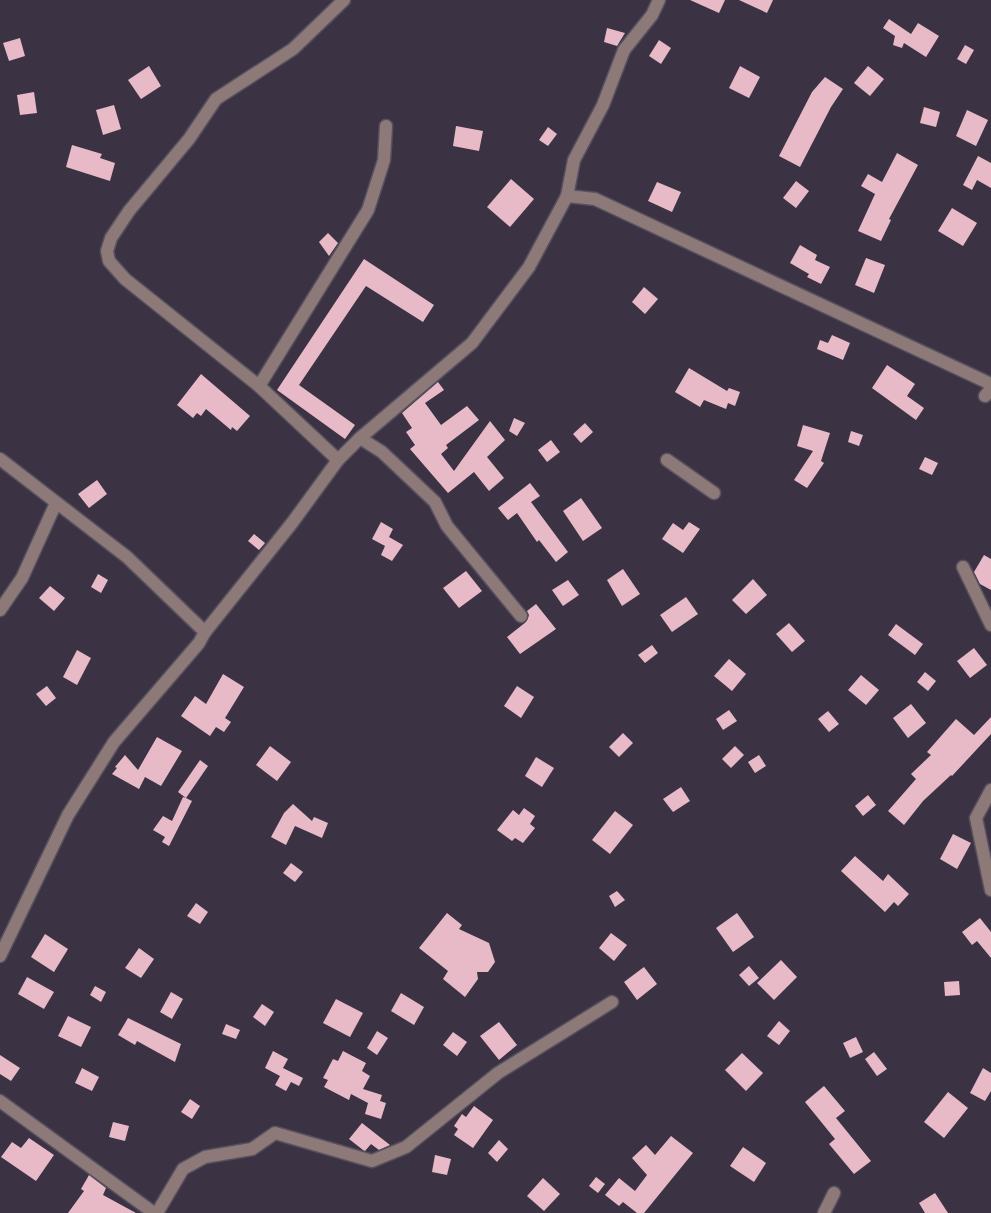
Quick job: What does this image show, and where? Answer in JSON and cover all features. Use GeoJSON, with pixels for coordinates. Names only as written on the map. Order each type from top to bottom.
{"type":"FeatureCollection","features":[{"type":"Feature","properties":{"kind":"street"},"geometry":{"type":"LineString","coordinates":[[338,460],[259,386],[125,279],[109,261],[107,252],[111,238],[130,211],[189,139],[216,99],[293,49],[344,0]]}},
{"type":"Feature","properties":{"kind":"street"},"geometry":{"type":"LineString","coordinates":[[0,956],[68,815],[114,742],[199,643],[205,632],[292,523],[338,460],[360,438],[472,342],[529,267],[567,196],[574,160],[603,105],[624,50],[652,15],[659,0]]}},
{"type":"Feature","properties":{"kind":"street"},"geometry":{"type":"LineString","coordinates":[[259,386],[368,210],[384,160],[386,126]]}},
{"type":"Feature","properties":{"kind":"street"},"geometry":{"type":"LineString","coordinates":[[567,196],[594,199],[991,384]]}},
{"type":"Feature","properties":{"kind":"street"},"geometry":{"type":"LineString","coordinates":[[360,438],[382,452],[436,502],[447,526],[521,616]]}},
{"type":"Feature","properties":{"kind":"street"},"geometry":{"type":"LineString","coordinates":[[0,459],[127,557],[205,632]]}},
{"type":"Feature","properties":{"kind":"street"},"geometry":{"type":"LineString","coordinates":[[667,460],[714,493]]}},
{"type":"Feature","properties":{"kind":"street"},"geometry":{"type":"LineString","coordinates":[[0,610],[22,578],[56,502]]}},
{"type":"Feature","properties":{"kind":"street"},"geometry":{"type":"LineString","coordinates":[[963,567],[991,625]]}},
{"type":"Feature","properties":{"kind":"street"},"geometry":{"type":"LineString","coordinates":[[991,790],[976,818],[991,890]]}},
{"type":"Feature","properties":{"kind":"street"},"geometry":{"type":"LineString","coordinates":[[0,1101],[156,1213],[182,1169],[205,1157],[252,1149],[275,1133],[372,1160],[406,1147],[498,1073],[612,1002]]}},
{"type":"Feature","properties":{"kind":"street"},"geometry":{"type":"LineString","coordinates":[[824,1213],[834,1193]]}},
{"type":"Feature","properties":{"kind":"building"},"geometry":{"type":"Polygon","coordinates":[[[690,0],[725,0],[719,13],[690,0]]]}},
{"type":"Feature","properties":{"kind":"building"},"geometry":{"type":"Polygon","coordinates":[[[739,0],[773,0],[767,13],[739,0]]]}},
{"type":"Feature","properties":{"kind":"building"},"geometry":{"type":"Polygon","coordinates":[[[889,19],[911,34],[918,23],[939,36],[926,57],[904,43],[902,48],[893,45],[895,36],[883,28],[889,19]]]}},
{"type":"Feature","properties":{"kind":"building"},"geometry":{"type":"Polygon","coordinates":[[[607,28],[625,33],[617,46],[604,42],[607,28]]]}},
{"type":"Feature","properties":{"kind":"building"},"geometry":{"type":"Polygon","coordinates":[[[20,38],[25,56],[9,61],[3,43],[20,38]]]}},
{"type":"Feature","properties":{"kind":"building"},"geometry":{"type":"Polygon","coordinates":[[[659,40],[671,48],[661,64],[649,56],[659,40]]]}},
{"type":"Feature","properties":{"kind":"building"},"geometry":{"type":"Polygon","coordinates":[[[965,45],[974,50],[966,64],[957,59],[965,45]]]}},
{"type":"Feature","properties":{"kind":"building"},"geometry":{"type":"Polygon","coordinates":[[[149,66],[161,86],[141,99],[128,80],[149,66]]]}},
{"type":"Feature","properties":{"kind":"building"},"geometry":{"type":"Polygon","coordinates":[[[740,66],[760,77],[749,98],[729,88],[740,66]]]}},
{"type":"Feature","properties":{"kind":"building"},"geometry":{"type":"Polygon","coordinates":[[[868,66],[884,79],[870,96],[854,83],[868,66]]]}},
{"type":"Feature","properties":{"kind":"building"},"geometry":{"type":"Polygon","coordinates":[[[825,77],[843,89],[831,107],[800,167],[779,156],[812,92],[825,77]]]}},
{"type":"Feature","properties":{"kind":"building"},"geometry":{"type":"Polygon","coordinates":[[[34,92],[37,113],[20,115],[17,95],[34,92]]]}},
{"type":"Feature","properties":{"kind":"building"},"geometry":{"type":"Polygon","coordinates":[[[114,105],[121,129],[103,135],[96,110],[114,105]]]}},
{"type":"Feature","properties":{"kind":"building"},"geometry":{"type":"Polygon","coordinates":[[[924,107],[940,112],[936,127],[920,123],[924,107]]]}},
{"type":"Feature","properties":{"kind":"building"},"geometry":{"type":"Polygon","coordinates":[[[967,110],[988,120],[976,146],[956,136],[967,110]]]}},
{"type":"Feature","properties":{"kind":"building"},"geometry":{"type":"Polygon","coordinates":[[[456,126],[483,131],[479,151],[453,146],[456,126]]]}},
{"type":"Feature","properties":{"kind":"building"},"geometry":{"type":"Polygon","coordinates":[[[548,127],[557,134],[548,146],[539,140],[548,127]]]}},
{"type":"Feature","properties":{"kind":"building"},"geometry":{"type":"Polygon","coordinates":[[[72,145],[102,154],[100,158],[115,163],[110,181],[66,167],[72,145]]]}},
{"type":"Feature","properties":{"kind":"building"},"geometry":{"type":"Polygon","coordinates":[[[897,153],[918,165],[889,219],[891,220],[881,241],[858,231],[875,194],[861,186],[868,174],[882,182],[897,153]]]}},
{"type":"Feature","properties":{"kind":"building"},"geometry":{"type":"Polygon","coordinates":[[[978,156],[991,163],[991,188],[977,180],[972,190],[963,185],[978,156]]]}},
{"type":"Feature","properties":{"kind":"building"},"geometry":{"type":"Polygon","coordinates":[[[511,179],[534,199],[510,227],[487,207],[511,179]]]}},
{"type":"Feature","properties":{"kind":"building"},"geometry":{"type":"Polygon","coordinates":[[[796,181],[809,191],[796,208],[783,198],[796,181]]]}},
{"type":"Feature","properties":{"kind":"building"},"geometry":{"type":"Polygon","coordinates":[[[657,182],[681,192],[672,212],[648,201],[657,182]]]}},
{"type":"Feature","properties":{"kind":"building"},"geometry":{"type":"Polygon","coordinates":[[[952,208],[977,223],[963,246],[938,231],[952,208]]]}},
{"type":"Feature","properties":{"kind":"building"},"geometry":{"type":"Polygon","coordinates":[[[328,233],[338,243],[329,256],[319,242],[328,233]]]}},
{"type":"Feature","properties":{"kind":"building"},"geometry":{"type":"Polygon","coordinates":[[[800,245],[817,255],[815,260],[830,267],[821,284],[807,277],[809,274],[790,263],[800,245]]]}},
{"type":"Feature","properties":{"kind":"building"},"geometry":{"type":"Polygon","coordinates":[[[866,258],[885,265],[874,293],[855,285],[866,258]]]}},
{"type":"Feature","properties":{"kind":"building"},"geometry":{"type":"Polygon","coordinates":[[[364,259],[434,305],[423,322],[366,286],[299,385],[355,425],[345,439],[277,390],[364,259]]]}},
{"type":"Feature","properties":{"kind":"building"},"geometry":{"type":"Polygon","coordinates":[[[644,287],[658,299],[645,314],[632,302],[644,287]]]}},
{"type":"Feature","properties":{"kind":"building"},"geometry":{"type":"Polygon","coordinates":[[[832,335],[850,343],[843,360],[817,349],[820,340],[828,343],[832,335]]]}},
{"type":"Feature","properties":{"kind":"building"},"geometry":{"type":"Polygon","coordinates":[[[887,365],[915,384],[907,396],[924,408],[916,420],[872,388],[887,365]]]}},
{"type":"Feature","properties":{"kind":"building"},"geometry":{"type":"Polygon","coordinates":[[[689,368],[727,391],[729,388],[740,392],[735,406],[728,403],[726,409],[704,400],[700,407],[675,392],[689,368]]]}},
{"type":"Feature","properties":{"kind":"building"},"geometry":{"type":"Polygon","coordinates":[[[201,374],[250,416],[237,431],[232,427],[231,430],[206,409],[201,416],[197,413],[193,418],[177,405],[201,374]]]}},
{"type":"Feature","properties":{"kind":"building"},"geometry":{"type":"Polygon","coordinates":[[[438,382],[444,390],[425,403],[441,425],[467,406],[479,420],[446,445],[448,448],[441,454],[454,471],[490,421],[505,440],[487,457],[504,478],[489,491],[474,472],[448,493],[410,449],[415,445],[406,432],[412,428],[402,413],[438,382]]]}},
{"type":"Feature","properties":{"kind":"building"},"geometry":{"type":"Polygon","coordinates":[[[514,418],[525,423],[517,436],[509,431],[514,418]]]}},
{"type":"Feature","properties":{"kind":"building"},"geometry":{"type":"Polygon","coordinates":[[[585,423],[593,432],[581,443],[573,434],[585,423]]]}},
{"type":"Feature","properties":{"kind":"building"},"geometry":{"type":"Polygon","coordinates":[[[803,425],[830,433],[821,461],[824,463],[807,488],[794,480],[813,451],[797,446],[803,425]]]}},
{"type":"Feature","properties":{"kind":"building"},"geometry":{"type":"Polygon","coordinates":[[[851,431],[863,435],[859,446],[848,442],[851,431]]]}},
{"type":"Feature","properties":{"kind":"building"},"geometry":{"type":"Polygon","coordinates":[[[551,440],[560,452],[547,462],[538,450],[551,440]]]}},
{"type":"Feature","properties":{"kind":"building"},"geometry":{"type":"Polygon","coordinates":[[[925,457],[938,463],[932,475],[919,469],[925,457]]]}},
{"type":"Feature","properties":{"kind":"building"},"geometry":{"type":"Polygon","coordinates":[[[97,480],[107,494],[89,508],[78,494],[97,480]]]}},
{"type":"Feature","properties":{"kind":"building"},"geometry":{"type":"Polygon","coordinates":[[[530,483],[540,496],[531,502],[568,552],[556,562],[539,540],[537,542],[517,513],[508,520],[498,508],[530,483]]]}},
{"type":"Feature","properties":{"kind":"building"},"geometry":{"type":"Polygon","coordinates":[[[581,498],[602,528],[583,541],[563,511],[581,498]]]}},
{"type":"Feature","properties":{"kind":"building"},"geometry":{"type":"Polygon","coordinates":[[[381,522],[393,529],[389,537],[403,545],[392,561],[381,555],[385,546],[372,539],[381,522]]]}},
{"type":"Feature","properties":{"kind":"building"},"geometry":{"type":"Polygon","coordinates":[[[689,522],[700,529],[683,553],[662,539],[673,523],[683,530],[689,522]]]}},
{"type":"Feature","properties":{"kind":"building"},"geometry":{"type":"Polygon","coordinates":[[[254,534],[265,543],[259,550],[248,541],[254,534]]]}},
{"type":"Feature","properties":{"kind":"building"},"geometry":{"type":"Polygon","coordinates":[[[984,555],[991,559],[991,590],[980,584],[974,572],[984,555]]]}},
{"type":"Feature","properties":{"kind":"building"},"geometry":{"type":"Polygon","coordinates":[[[623,569],[640,594],[622,606],[607,580],[623,569]]]}},
{"type":"Feature","properties":{"kind":"building"},"geometry":{"type":"Polygon","coordinates":[[[466,571],[482,591],[459,608],[443,588],[466,571]]]}},
{"type":"Feature","properties":{"kind":"building"},"geometry":{"type":"Polygon","coordinates":[[[98,574],[108,580],[101,593],[91,587],[98,574]]]}},
{"type":"Feature","properties":{"kind":"building"},"geometry":{"type":"Polygon","coordinates":[[[753,579],[767,595],[746,614],[732,600],[753,579]]]}},
{"type":"Feature","properties":{"kind":"building"},"geometry":{"type":"Polygon","coordinates":[[[568,580],[579,595],[563,606],[552,590],[568,580]]]}},
{"type":"Feature","properties":{"kind":"building"},"geometry":{"type":"Polygon","coordinates":[[[50,586],[65,598],[54,611],[39,598],[50,586]]]}},
{"type":"Feature","properties":{"kind":"building"},"geometry":{"type":"Polygon","coordinates":[[[686,597],[698,614],[672,632],[660,615],[686,597]]]}},
{"type":"Feature","properties":{"kind":"building"},"geometry":{"type":"Polygon","coordinates":[[[536,604],[556,629],[520,654],[507,637],[526,622],[529,615],[527,611],[536,604]]]}},
{"type":"Feature","properties":{"kind":"building"},"geometry":{"type":"Polygon","coordinates":[[[789,623],[805,641],[792,652],[776,634],[789,623]]]}},
{"type":"Feature","properties":{"kind":"building"},"geometry":{"type":"Polygon","coordinates":[[[896,624],[923,644],[915,655],[888,635],[896,624]]]}},
{"type":"Feature","properties":{"kind":"building"},"geometry":{"type":"Polygon","coordinates":[[[652,645],[658,653],[645,663],[638,655],[652,645]]]}},
{"type":"Feature","properties":{"kind":"building"},"geometry":{"type":"Polygon","coordinates":[[[974,648],[987,665],[970,678],[957,661],[974,648]]]}},
{"type":"Feature","properties":{"kind":"building"},"geometry":{"type":"Polygon","coordinates":[[[77,650],[91,658],[77,685],[63,677],[77,650]]]}},
{"type":"Feature","properties":{"kind":"building"},"geometry":{"type":"Polygon","coordinates":[[[729,659],[746,674],[732,691],[714,676],[729,659]]]}},
{"type":"Feature","properties":{"kind":"building"},"geometry":{"type":"Polygon","coordinates":[[[925,672],[936,681],[928,691],[917,682],[925,672]]]}},
{"type":"Feature","properties":{"kind":"building"},"geometry":{"type":"Polygon","coordinates":[[[223,674],[244,687],[225,718],[231,722],[224,732],[216,727],[210,736],[181,716],[195,696],[206,704],[223,674]]]}},
{"type":"Feature","properties":{"kind":"building"},"geometry":{"type":"Polygon","coordinates":[[[861,675],[879,690],[866,705],[848,690],[861,675]]]}},
{"type":"Feature","properties":{"kind":"building"},"geometry":{"type":"Polygon","coordinates":[[[47,686],[56,698],[46,706],[36,694],[47,686]]]}},
{"type":"Feature","properties":{"kind":"building"},"geometry":{"type":"Polygon","coordinates":[[[517,686],[534,697],[521,718],[504,706],[517,686]]]}},
{"type":"Feature","properties":{"kind":"building"},"geometry":{"type":"Polygon","coordinates":[[[911,704],[926,723],[908,738],[893,718],[911,704]]]}},
{"type":"Feature","properties":{"kind":"building"},"geometry":{"type":"Polygon","coordinates":[[[729,710],[737,721],[723,730],[716,719],[729,710]]]}},
{"type":"Feature","properties":{"kind":"building"},"geometry":{"type":"Polygon","coordinates":[[[828,711],[839,724],[829,732],[818,719],[828,711]]]}},
{"type":"Feature","properties":{"kind":"building"},"geometry":{"type":"Polygon","coordinates":[[[991,717],[991,734],[952,776],[923,801],[904,825],[888,811],[916,779],[911,774],[931,755],[927,752],[956,719],[974,735],[991,717]]]}},
{"type":"Feature","properties":{"kind":"building"},"geometry":{"type":"Polygon","coordinates":[[[623,733],[633,743],[619,757],[609,747],[623,733]]]}},
{"type":"Feature","properties":{"kind":"building"},"geometry":{"type":"Polygon","coordinates":[[[157,737],[182,751],[161,786],[145,777],[139,789],[112,774],[125,755],[138,770],[157,737]]]}},
{"type":"Feature","properties":{"kind":"building"},"geometry":{"type":"Polygon","coordinates":[[[270,746],[291,762],[277,781],[256,765],[270,746]]]}},
{"type":"Feature","properties":{"kind":"building"},"geometry":{"type":"Polygon","coordinates":[[[735,746],[744,755],[731,768],[722,759],[735,746]]]}},
{"type":"Feature","properties":{"kind":"building"},"geometry":{"type":"Polygon","coordinates":[[[759,755],[766,766],[755,773],[748,762],[759,755]]]}},
{"type":"Feature","properties":{"kind":"building"},"geometry":{"type":"Polygon","coordinates":[[[536,757],[554,768],[542,787],[525,776],[536,757]]]}},
{"type":"Feature","properties":{"kind":"building"},"geometry":{"type":"Polygon","coordinates":[[[200,760],[208,766],[186,798],[178,792],[200,760]]]}},
{"type":"Feature","properties":{"kind":"building"},"geometry":{"type":"Polygon","coordinates":[[[681,787],[690,801],[673,812],[663,799],[681,787]]]}},
{"type":"Feature","properties":{"kind":"building"},"geometry":{"type":"Polygon","coordinates":[[[868,795],[876,805],[863,816],[855,806],[868,795]]]}},
{"type":"Feature","properties":{"kind":"building"},"geometry":{"type":"Polygon","coordinates":[[[183,797],[192,801],[169,846],[162,842],[165,837],[153,830],[163,816],[172,821],[183,797]]]}},
{"type":"Feature","properties":{"kind":"building"},"geometry":{"type":"Polygon","coordinates":[[[293,804],[312,821],[314,817],[328,823],[322,838],[295,826],[286,845],[271,837],[284,813],[293,804]]]}},
{"type":"Feature","properties":{"kind":"building"},"geometry":{"type":"Polygon","coordinates":[[[524,808],[535,816],[530,824],[535,828],[523,843],[515,838],[512,841],[497,830],[513,810],[519,815],[524,808]]]}},
{"type":"Feature","properties":{"kind":"building"},"geometry":{"type":"Polygon","coordinates":[[[615,811],[633,825],[610,854],[592,840],[615,811]]]}},
{"type":"Feature","properties":{"kind":"building"},"geometry":{"type":"Polygon","coordinates":[[[953,834],[971,843],[957,869],[940,859],[953,834]]]}},
{"type":"Feature","properties":{"kind":"building"},"geometry":{"type":"Polygon","coordinates":[[[855,856],[883,881],[888,874],[909,894],[898,906],[894,902],[885,912],[841,871],[855,856]]]}},
{"type":"Feature","properties":{"kind":"building"},"geometry":{"type":"Polygon","coordinates":[[[291,863],[303,872],[295,882],[283,873],[291,863]]]}},
{"type":"Feature","properties":{"kind":"building"},"geometry":{"type":"Polygon","coordinates":[[[617,891],[625,900],[615,907],[609,896],[617,891]]]}},
{"type":"Feature","properties":{"kind":"building"},"geometry":{"type":"Polygon","coordinates":[[[196,903],[208,912],[200,924],[187,916],[196,903]]]}},
{"type":"Feature","properties":{"kind":"building"},"geometry":{"type":"Polygon","coordinates":[[[447,913],[462,925],[459,929],[489,943],[495,962],[488,972],[477,972],[478,979],[465,997],[443,979],[448,971],[419,948],[447,913]]]}},
{"type":"Feature","properties":{"kind":"building"},"geometry":{"type":"Polygon","coordinates":[[[737,913],[754,937],[733,952],[716,928],[737,913]]]}},
{"type":"Feature","properties":{"kind":"building"},"geometry":{"type":"Polygon","coordinates":[[[980,918],[991,932],[991,958],[977,941],[972,945],[962,932],[980,918]]]}},
{"type":"Feature","properties":{"kind":"building"},"geometry":{"type":"Polygon","coordinates":[[[611,933],[627,945],[614,961],[599,948],[611,933]]]}},
{"type":"Feature","properties":{"kind":"building"},"geometry":{"type":"Polygon","coordinates":[[[45,934],[68,949],[54,972],[31,957],[45,934]]]}},
{"type":"Feature","properties":{"kind":"building"},"geometry":{"type":"Polygon","coordinates":[[[139,948],[154,959],[141,978],[125,968],[139,948]]]}},
{"type":"Feature","properties":{"kind":"building"},"geometry":{"type":"Polygon","coordinates":[[[781,960],[797,977],[774,1000],[757,983],[781,960]]]}},
{"type":"Feature","properties":{"kind":"building"},"geometry":{"type":"Polygon","coordinates":[[[749,966],[759,978],[749,986],[739,975],[749,966]]]}},
{"type":"Feature","properties":{"kind":"building"},"geometry":{"type":"Polygon","coordinates":[[[644,967],[657,984],[637,1000],[624,982],[644,967]]]}},
{"type":"Feature","properties":{"kind":"building"},"geometry":{"type":"Polygon","coordinates":[[[27,977],[54,992],[44,1009],[18,994],[27,977]]]}},
{"type":"Feature","properties":{"kind":"building"},"geometry":{"type":"Polygon","coordinates":[[[959,981],[960,995],[945,996],[944,982],[959,981]]]}},
{"type":"Feature","properties":{"kind":"building"},"geometry":{"type":"Polygon","coordinates":[[[95,986],[106,992],[101,1002],[90,995],[95,986]]]}},
{"type":"Feature","properties":{"kind":"building"},"geometry":{"type":"Polygon","coordinates":[[[171,992],[183,999],[172,1019],[160,1012],[171,992]]]}},
{"type":"Feature","properties":{"kind":"building"},"geometry":{"type":"Polygon","coordinates":[[[401,993],[424,1007],[414,1025],[391,1011],[401,993]]]}},
{"type":"Feature","properties":{"kind":"building"},"geometry":{"type":"Polygon","coordinates":[[[336,999],[363,1013],[350,1037],[323,1023],[336,999]]]}},
{"type":"Feature","properties":{"kind":"building"},"geometry":{"type":"Polygon","coordinates":[[[262,1004],[274,1012],[265,1026],[253,1017],[262,1004]]]}},
{"type":"Feature","properties":{"kind":"building"},"geometry":{"type":"Polygon","coordinates":[[[68,1016],[91,1027],[81,1047],[58,1036],[68,1016]]]}},
{"type":"Feature","properties":{"kind":"building"},"geometry":{"type":"Polygon","coordinates":[[[128,1018],[181,1044],[175,1062],[137,1041],[135,1045],[118,1035],[128,1018]]]}},
{"type":"Feature","properties":{"kind":"building"},"geometry":{"type":"Polygon","coordinates":[[[779,1021],[790,1031],[779,1045],[767,1036],[779,1021]]]}},
{"type":"Feature","properties":{"kind":"building"},"geometry":{"type":"Polygon","coordinates":[[[499,1022],[517,1045],[499,1060],[480,1036],[499,1022]]]}},
{"type":"Feature","properties":{"kind":"building"},"geometry":{"type":"Polygon","coordinates":[[[226,1024],[240,1030],[236,1039],[222,1034],[226,1024]]]}},
{"type":"Feature","properties":{"kind":"building"},"geometry":{"type":"Polygon","coordinates":[[[377,1031],[388,1038],[377,1055],[367,1048],[377,1031]]]}},
{"type":"Feature","properties":{"kind":"building"},"geometry":{"type":"Polygon","coordinates":[[[453,1032],[467,1042],[457,1056],[443,1045],[453,1032]]]}},
{"type":"Feature","properties":{"kind":"building"},"geometry":{"type":"Polygon","coordinates":[[[856,1037],[863,1052],[850,1058],[843,1043],[856,1037]]]}},
{"type":"Feature","properties":{"kind":"building"},"geometry":{"type":"Polygon","coordinates":[[[273,1051],[288,1059],[283,1068],[303,1078],[299,1086],[291,1082],[286,1091],[275,1085],[280,1076],[265,1068],[273,1051]]]}},
{"type":"Feature","properties":{"kind":"building"},"geometry":{"type":"Polygon","coordinates":[[[343,1051],[366,1063],[362,1071],[370,1076],[363,1089],[382,1095],[380,1101],[386,1103],[381,1119],[365,1114],[368,1103],[351,1094],[349,1100],[324,1087],[328,1080],[323,1078],[333,1059],[338,1061],[343,1051]]]}},
{"type":"Feature","properties":{"kind":"building"},"geometry":{"type":"Polygon","coordinates":[[[874,1052],[887,1069],[877,1076],[865,1059],[874,1052]]]}},
{"type":"Feature","properties":{"kind":"building"},"geometry":{"type":"Polygon","coordinates":[[[742,1053],[763,1073],[746,1091],[725,1070],[742,1053]]]}},
{"type":"Feature","properties":{"kind":"building"},"geometry":{"type":"Polygon","coordinates":[[[0,1055],[20,1068],[11,1081],[0,1074],[0,1055]]]}},
{"type":"Feature","properties":{"kind":"building"},"geometry":{"type":"Polygon","coordinates":[[[82,1068],[99,1077],[92,1091],[75,1083],[82,1068]]]}},
{"type":"Feature","properties":{"kind":"building"},"geometry":{"type":"Polygon","coordinates":[[[983,1068],[991,1073],[991,1091],[985,1101],[970,1093],[983,1068]]]}},
{"type":"Feature","properties":{"kind":"building"},"geometry":{"type":"Polygon","coordinates":[[[824,1086],[845,1111],[836,1118],[871,1161],[854,1174],[829,1144],[835,1139],[805,1102],[824,1086]]]}},
{"type":"Feature","properties":{"kind":"building"},"geometry":{"type":"Polygon","coordinates":[[[948,1092],[968,1108],[944,1138],[924,1122],[948,1092]]]}},
{"type":"Feature","properties":{"kind":"building"},"geometry":{"type":"Polygon","coordinates":[[[190,1099],[200,1106],[192,1119],[181,1112],[190,1099]]]}},
{"type":"Feature","properties":{"kind":"building"},"geometry":{"type":"Polygon","coordinates":[[[474,1106],[493,1120],[473,1148],[454,1135],[458,1129],[454,1126],[462,1114],[466,1117],[474,1106]]]}},
{"type":"Feature","properties":{"kind":"building"},"geometry":{"type":"Polygon","coordinates":[[[113,1122],[129,1126],[125,1141],[109,1137],[113,1122]]]}},
{"type":"Feature","properties":{"kind":"building"},"geometry":{"type":"Polygon","coordinates":[[[362,1123],[390,1145],[379,1150],[371,1144],[365,1151],[349,1139],[362,1123]]]}},
{"type":"Feature","properties":{"kind":"building"},"geometry":{"type":"Polygon","coordinates":[[[671,1136],[693,1153],[644,1213],[637,1213],[623,1202],[619,1206],[605,1195],[619,1178],[635,1191],[647,1175],[632,1158],[646,1145],[655,1155],[671,1136]]]}},
{"type":"Feature","properties":{"kind":"building"},"geometry":{"type":"Polygon","coordinates":[[[29,1138],[54,1155],[36,1181],[1,1157],[12,1142],[21,1148],[29,1138]]]}},
{"type":"Feature","properties":{"kind":"building"},"geometry":{"type":"Polygon","coordinates":[[[499,1140],[508,1149],[497,1162],[488,1153],[499,1140]]]}},
{"type":"Feature","properties":{"kind":"building"},"geometry":{"type":"Polygon","coordinates":[[[743,1147],[766,1163],[754,1182],[730,1166],[743,1147]]]}},
{"type":"Feature","properties":{"kind":"building"},"geometry":{"type":"Polygon","coordinates":[[[435,1155],[451,1159],[447,1175],[432,1172],[435,1155]]]}},
{"type":"Feature","properties":{"kind":"building"},"geometry":{"type":"Polygon","coordinates":[[[89,1175],[106,1188],[103,1195],[136,1213],[68,1213],[84,1191],[81,1189],[89,1175]]]}},
{"type":"Feature","properties":{"kind":"building"},"geometry":{"type":"Polygon","coordinates":[[[596,1177],[605,1184],[598,1193],[589,1186],[596,1177]]]}},
{"type":"Feature","properties":{"kind":"building"},"geometry":{"type":"Polygon","coordinates":[[[543,1178],[560,1194],[544,1211],[527,1196],[543,1178]]]}},
{"type":"Feature","properties":{"kind":"building"},"geometry":{"type":"Polygon","coordinates":[[[935,1193],[948,1213],[925,1213],[919,1203],[935,1193]]]}}]}
